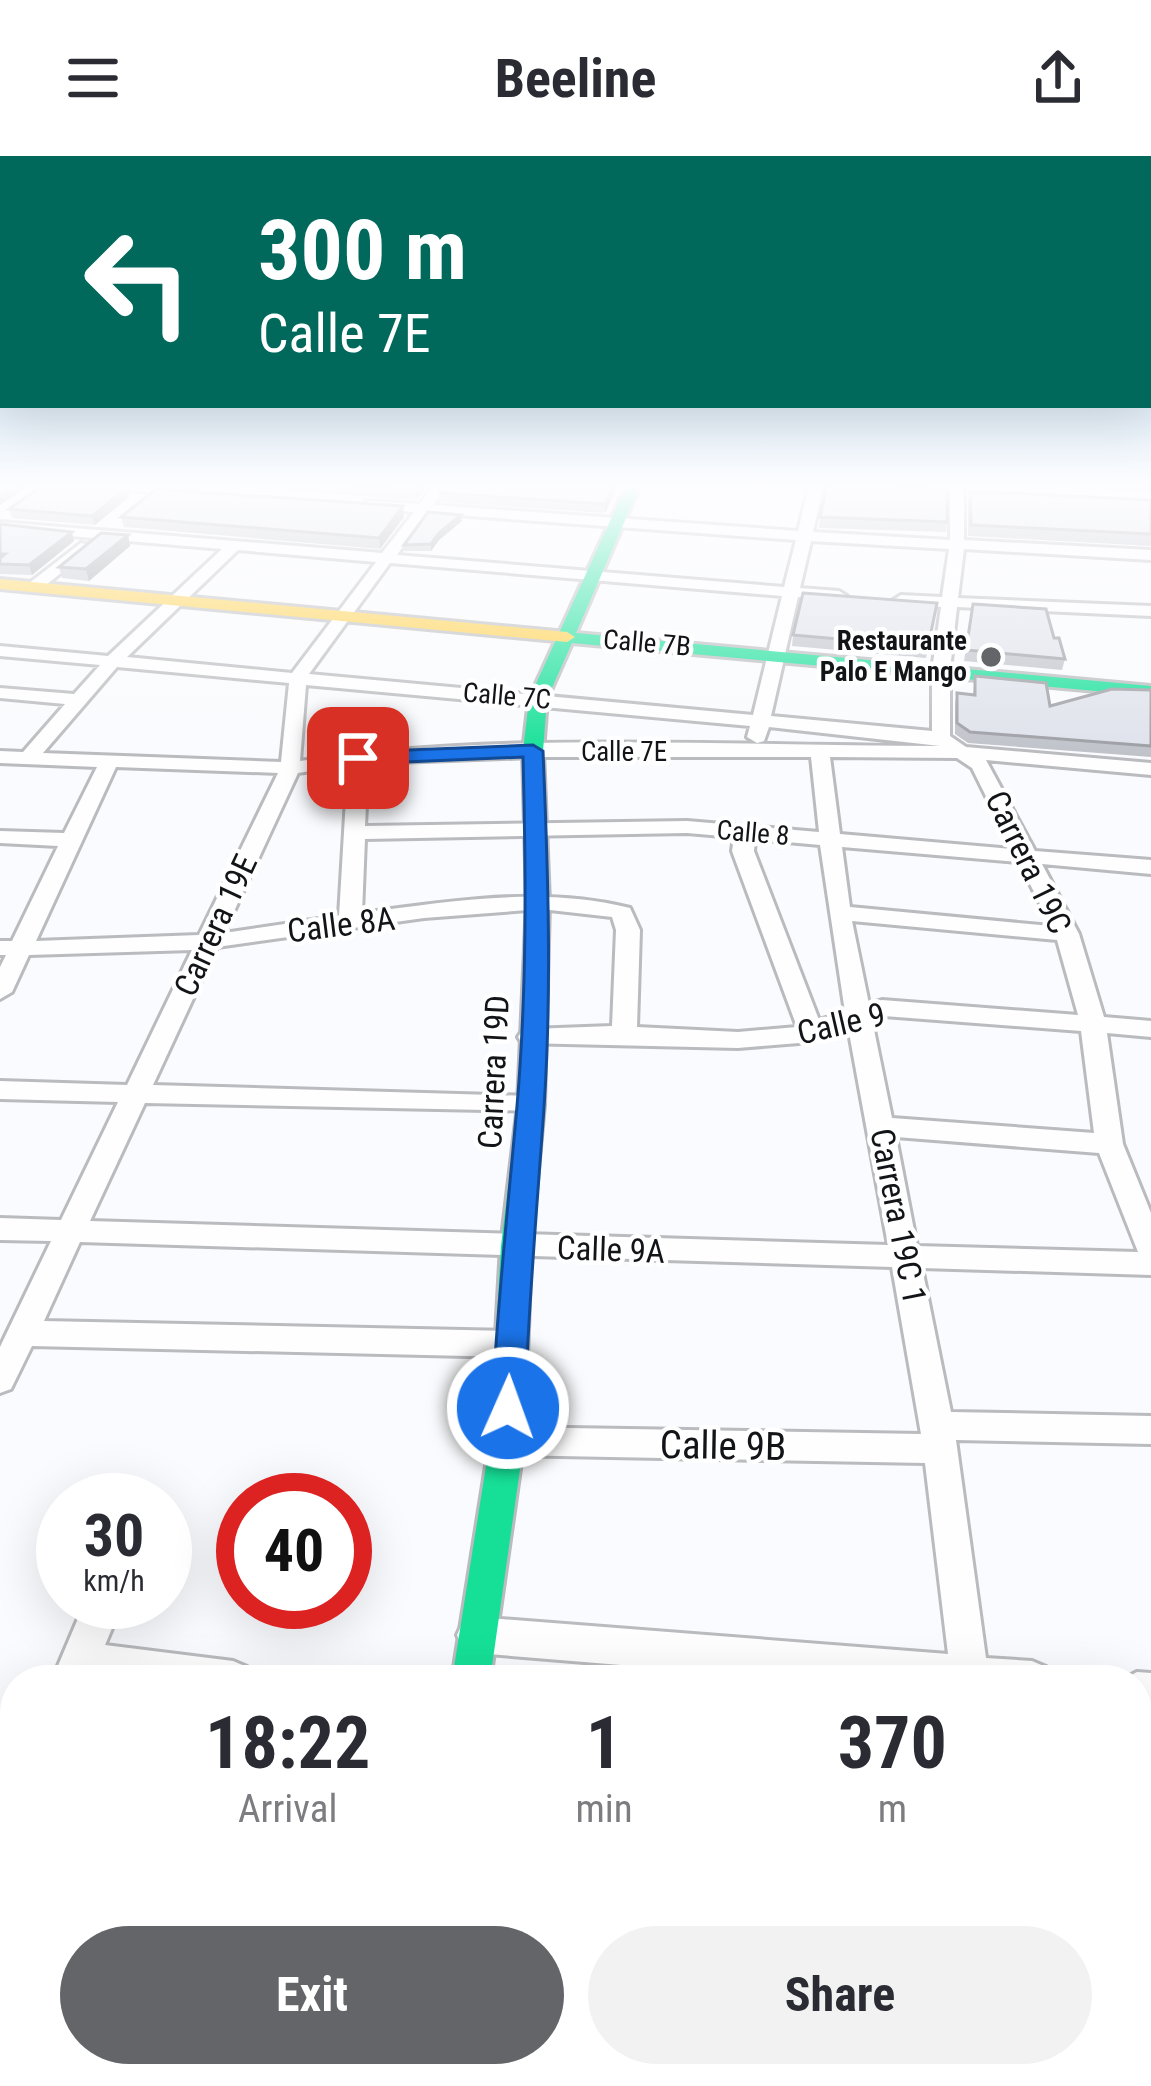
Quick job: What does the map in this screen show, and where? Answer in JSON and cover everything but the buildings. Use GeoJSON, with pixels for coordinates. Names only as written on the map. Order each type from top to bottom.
{"type":"FeatureCollection","features":[{"type":"Feature","properties":{"kind":"street"},"geometry":{"type":"LineString","coordinates":[[34,587],[48,576]]}},
{"type":"Feature","properties":{"kind":"street"},"geometry":{"type":"LineString","coordinates":[[28,758],[114,660],[202,576]]}},
{"type":"Feature","properties":{"kind":"street","name":"Carrera 19E"},"geometry":{"type":"LineString","coordinates":[[0,1380],[290,768],[298,677],[371,576]]}},
{"type":"Feature","properties":{"kind":"street"},"geometry":{"type":"LineString","coordinates":[[585,576],[860,598]]}},
{"type":"Feature","properties":{"kind":"street"},"geometry":{"type":"LineString","coordinates":[[754,753],[794,576]]}},
{"type":"Feature","properties":{"kind":"street"},"geometry":{"type":"LineString","coordinates":[[952,745],[941,670],[954,576]]}},
{"type":"Feature","properties":{"kind":"street","name":"Carrera 19D"},"geometry":{"type":"LineString","coordinates":[[473,1665],[507,1441],[516,1246],[531,1105],[538,902],[533,751],[538,699],[595,577]]}},
{"type":"Feature","properties":{"kind":"street","name":"Calle 7B"},"geometry":{"type":"LineString","coordinates":[[0,584],[1151,691]]}},
{"type":"Feature","properties":{"kind":"street"},"geometry":{"type":"LineString","coordinates":[[883,599],[1151,611]]}},
{"type":"Feature","properties":{"kind":"street","name":"Calle 7C"},"geometry":{"type":"LineString","coordinates":[[0,651],[761,720],[1151,769]]}},
{"type":"Feature","properties":{"kind":"street"},"geometry":{"type":"LineString","coordinates":[[0,693],[79,700]]}},
{"type":"Feature","properties":{"kind":"street","name":"Calle 7E"},"geometry":{"type":"LineString","coordinates":[[0,757],[290,768],[358,758],[533,751],[820,753],[952,745]]}},
{"type":"Feature","properties":{"kind":"street","name":"Carrera 19C"},"geometry":{"type":"LineString","coordinates":[[952,745],[980,765],[1067,934],[1093,1024],[1109,1144],[1151,1250]]}},
{"type":"Feature","properties":{"kind":"street","name":"Carrera 19C 1"},"geometry":{"type":"LineString","coordinates":[[820,753],[839,913],[908,1258],[938,1438],[967,1665]]}},
{"type":"Feature","properties":{"kind":"street"},"geometry":{"type":"LineString","coordinates":[[350,922],[358,758]]}},
{"type":"Feature","properties":{"kind":"street"},"geometry":{"type":"LineString","coordinates":[[0,992],[11,948],[74,840],[109,761]]}},
{"type":"Feature","properties":{"kind":"street","name":"Calle 8"},"geometry":{"type":"LineString","coordinates":[[353,833],[640,826],[1151,867]]}},
{"type":"Feature","properties":{"kind":"street"},"geometry":{"type":"LineString","coordinates":[[745,832],[743,851],[811,1032]]}},
{"type":"Feature","properties":{"kind":"street"},"geometry":{"type":"LineString","coordinates":[[0,837],[74,840]]}},
{"type":"Feature","properties":{"kind":"street","name":"Calle 8A"},"geometry":{"type":"LineString","coordinates":[[11,948],[208,941],[538,902],[605,905],[622,914],[628,930],[624,1034]]}},
{"type":"Feature","properties":{"kind":"street"},"geometry":{"type":"LineString","coordinates":[[839,913],[1067,934]]}},
{"type":"Feature","properties":{"kind":"street","name":"Calle 9"},"geometry":{"type":"LineString","coordinates":[[531,1037],[624,1034],[738,1040],[811,1032],[882,1008],[1151,1029]]}},
{"type":"Feature","properties":{"kind":"street"},"geometry":{"type":"LineString","coordinates":[[0,1090],[531,1105]]}},
{"type":"Feature","properties":{"kind":"street"},"geometry":{"type":"LineString","coordinates":[[883,1127],[1109,1144]]}},
{"type":"Feature","properties":{"kind":"street","name":"Calle 9A"},"geometry":{"type":"LineString","coordinates":[[0,1229],[1151,1264]]}},
{"type":"Feature","properties":{"kind":"street"},"geometry":{"type":"LineString","coordinates":[[22,1333],[510,1344]]}},
{"type":"Feature","properties":{"kind":"street","name":"Calle 9B"},"geometry":{"type":"LineString","coordinates":[[507,1441],[938,1438],[1151,1430]]}},
{"type":"Feature","properties":{"kind":"street"},"geometry":{"type":"LineString","coordinates":[[77,1665],[92,1629]]}},
{"type":"Feature","properties":{"kind":"street"},"geometry":{"type":"LineString","coordinates":[[476,1635],[828,1665]]}},
{"type":"Feature","properties":{"kind":"traffic: fast"},"geometry":{"type":"LineString","coordinates":[[473,1665],[507,1441],[516,1246],[531,1105],[538,902],[533,751],[538,699],[593,576]]}},
{"type":"Feature","properties":{"kind":"traffic: fast"},"geometry":{"type":"LineString","coordinates":[[567,637],[1151,691]]}},
{"type":"Feature","properties":{"kind":"traffic: slow"},"geometry":{"type":"LineString","coordinates":[[0,584],[567,637]]}},
{"type":"Feature","properties":{"kind":"place","name":"Restaurante Palo E Mango"},"geometry":{"type":"Point","coordinates":[991,657]}},
{"type":"Feature","properties":{"kind":"route"},"geometry":{"type":"LineString","coordinates":[[358,758],[533,751],[538,902],[531,1105],[516,1246],[508,1408]]}}]}
